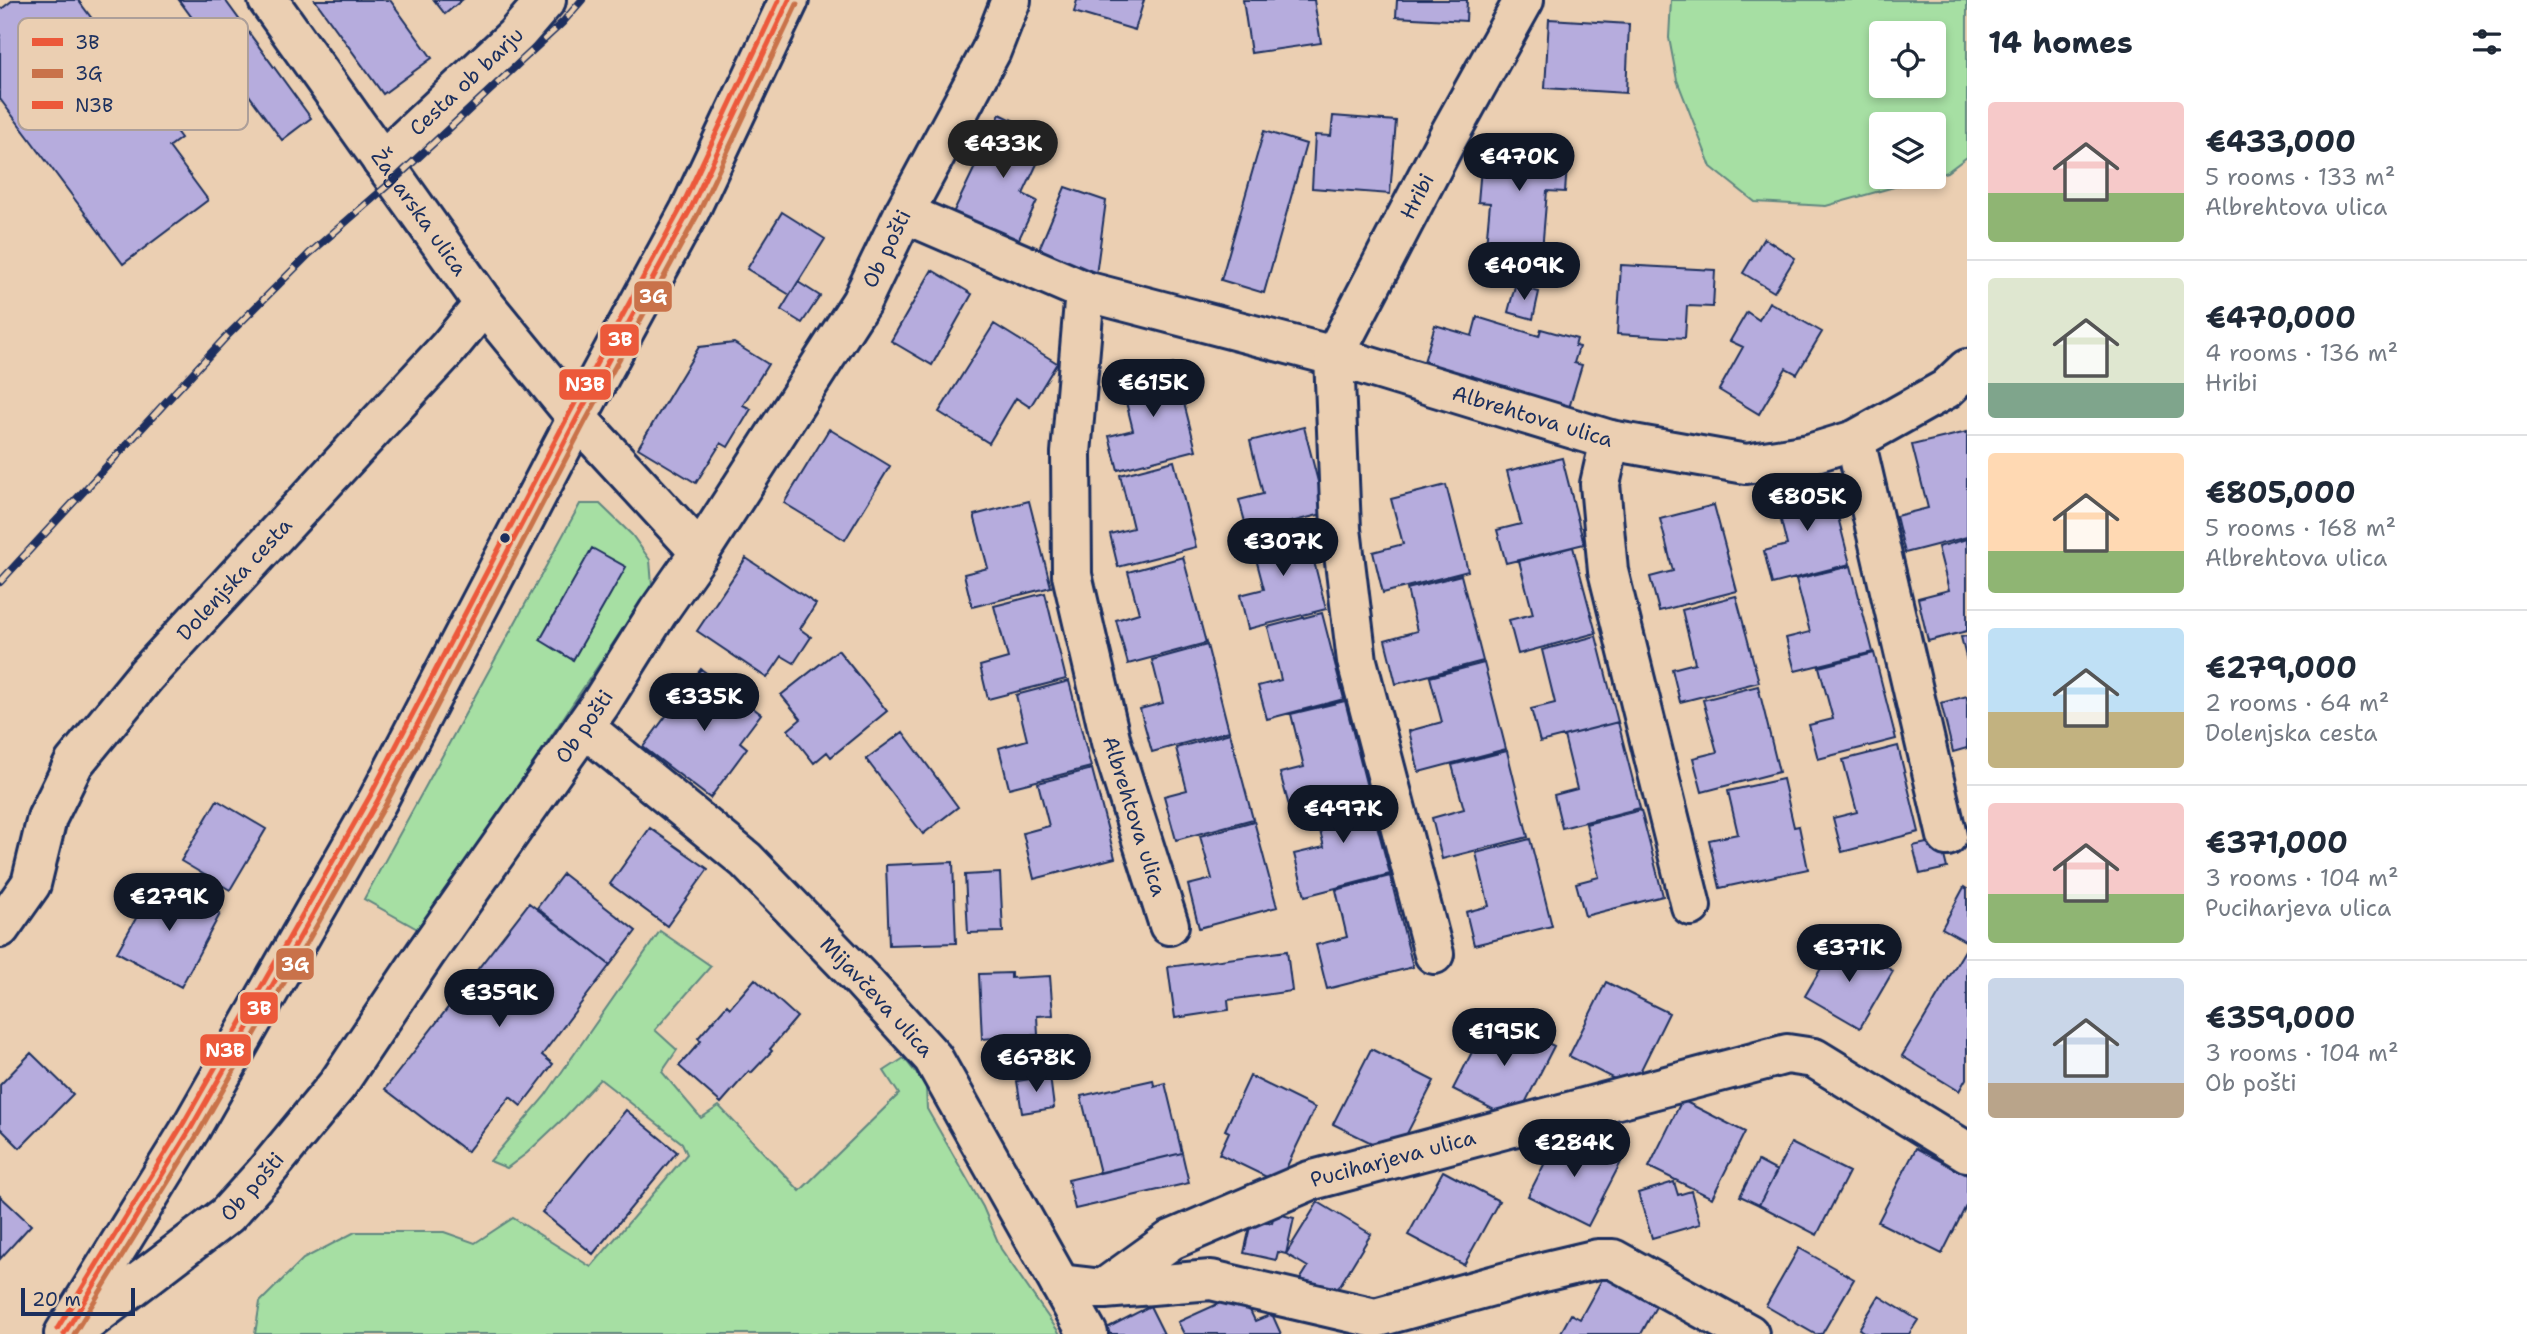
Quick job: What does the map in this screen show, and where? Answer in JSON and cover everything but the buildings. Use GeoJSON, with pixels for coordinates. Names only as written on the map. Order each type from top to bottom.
{"type":"FeatureCollection","features":[{"type":"Feature","properties":{"kind":"street","name":"Žagarska ulica"},"geometry":{"type":"LineString","coordinates":[[268,0],[484,304],[577,418],[700,552]]}},
{"type":"Feature","properties":{"kind":"street","name":"Cesta ob barju"},"geometry":{"type":"LineString","coordinates":[[383,161],[515,36],[546,0]]}},
{"type":"Feature","properties":{"kind":"street"},"geometry":{"type":"LineString","coordinates":[[64,1334],[191,1128],[378,800],[577,418],[690,210],[789,0]]}},
{"type":"Feature","properties":{"kind":"street","name":"Ob pošti"},"geometry":{"type":"LineString","coordinates":[[71,1334],[227,1215],[338,1084],[425,954],[584,727],[862,302],[904,213],[991,51],[1011,0]]}},
{"type":"Feature","properties":{"kind":"street","name":"Hribi"},"geometry":{"type":"LineString","coordinates":[[1334,356],[1383,259],[1524,0]]}},
{"type":"Feature","properties":{"kind":"street","name":"Albrehtova ulica"},"geometry":{"type":"LineString","coordinates":[[904,213],[1085,291],[1334,356],[1610,440],[1746,464],[1809,454],[1855,440],[1946,388],[1967,369]]}},
{"type":"Feature","properties":{"kind":"street","name":"Albrehtova ulica"},"geometry":{"type":"LineString","coordinates":[[1085,291],[1071,453],[1072,575],[1111,742],[1169,925]]}},
{"type":"Feature","properties":{"kind":"street","name":"Dolenjska cesta"},"geometry":{"type":"LineString","coordinates":[[0,928],[31,884],[47,818],[74,763],[146,675],[447,348],[484,304]]}},
{"type":"Feature","properties":{"kind":"street"},"geometry":{"type":"LineString","coordinates":[[1334,356],[1341,529],[1357,661],[1434,954]]}},
{"type":"Feature","properties":{"kind":"street"},"geometry":{"type":"LineString","coordinates":[[1610,440],[1600,484],[1608,571],[1691,906]]}},
{"type":"Feature","properties":{"kind":"street"},"geometry":{"type":"LineString","coordinates":[[1855,440],[1947,836]]}},
{"type":"Feature","properties":{"kind":"street","name":"Mijavčeva ulica"},"geometry":{"type":"LineString","coordinates":[[584,727],[746,860],[933,1058],[1088,1334]]}},
{"type":"Feature","properties":{"kind":"street","name":"Puciharjeva ulica"},"geometry":{"type":"LineString","coordinates":[[1103,1289],[1171,1240],[1309,1181],[1787,1054],[1814,1058],[1967,1152]]}},
{"type":"Feature","properties":{"kind":"street"},"geometry":{"type":"LineString","coordinates":[[1060,1284],[1103,1289],[1211,1280],[1375,1318],[1547,1271],[1598,1259],[1613,1259],[1749,1334]]}},
{"type":"Feature","properties":{"kind":"green space"},"geometry":{"type":"Polygon","coordinates":[[[1671,0],[1967,0],[1967,157],[1946,172],[1946,112],[1869,112],[1869,189],[1887,189],[1826,206],[1755,202],[1711,167],[1677,80],[1669,38],[1671,0]]]}},
{"type":"Feature","properties":{"kind":"green space"},"geometry":{"type":"Polygon","coordinates":[[[580,504],[600,504],[632,535],[650,560],[652,585],[421,931],[364,899],[580,504]]]}},
{"type":"Feature","properties":{"kind":"green space"},"geometry":{"type":"Polygon","coordinates":[[[660,931],[711,966],[655,1030],[677,1050],[662,1072],[701,1118],[719,1106],[800,1191],[899,1094],[884,1071],[904,1058],[926,1086],[927,1109],[983,1207],[1001,1249],[1060,1334],[255,1334],[260,1302],[303,1259],[355,1232],[444,1232],[475,1243],[513,1218],[591,1267],[687,1154],[682,1143],[600,1079],[564,1118],[507,1168],[490,1161],[545,1096],[660,931]]]}},
{"type":"Feature","properties":{"kind":"railway"},"geometry":{"type":"LineString","coordinates":[[0,582],[225,338],[309,254],[395,179],[563,22],[582,0]]}},
{"type":"Feature","properties":{"kind":"transit line","name":"N3B"},"geometry":{"type":"LineString","coordinates":[[57,1329],[183,1124],[370,796],[569,414],[682,206],[779,0]]}},
{"type":"Feature","properties":{"kind":"transit line","name":"3B"},"geometry":{"type":"LineString","coordinates":[[64,1334],[191,1128],[378,800],[577,418],[690,210],[789,0]]}},
{"type":"Feature","properties":{"kind":"transit line","name":"3G"},"geometry":{"type":"LineString","coordinates":[[74,1334],[199,1132],[386,804],[585,422],[698,214],[797,4]]}}]}
